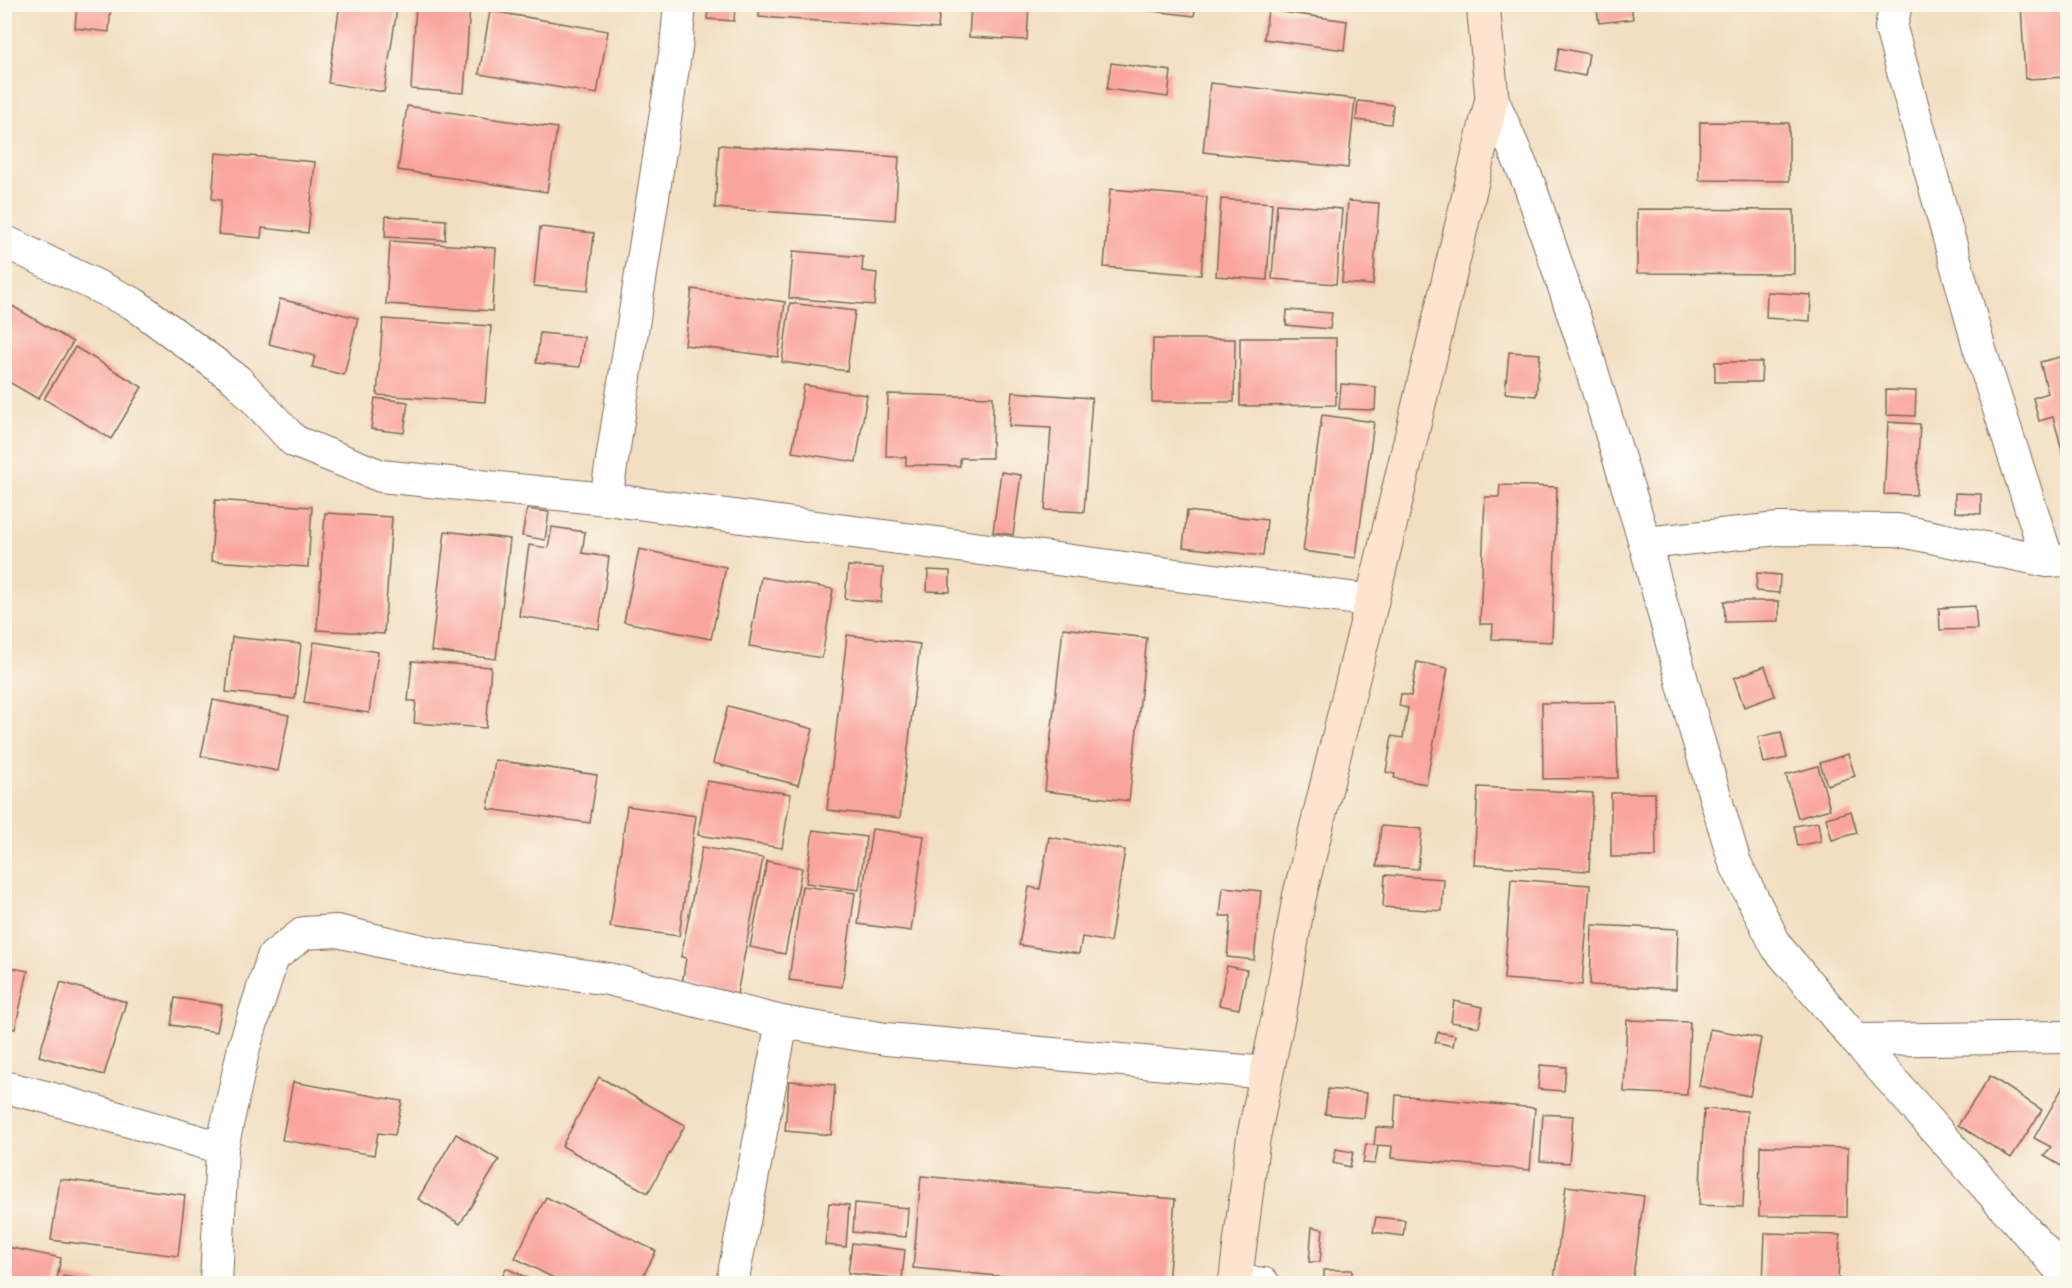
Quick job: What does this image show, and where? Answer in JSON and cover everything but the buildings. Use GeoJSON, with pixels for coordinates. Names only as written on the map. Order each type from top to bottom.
{"type":"FeatureCollection","features":[{"type":"Feature","properties":{"kind":"street"},"geometry":{"type":"LineString","coordinates":[[606,499],[676,48],[680,4]]}},
{"type":"Feature","properties":{"kind":"street"},"geometry":{"type":"LineString","coordinates":[[1484,4],[1492,98],[1534,197],[1588,358],[1645,543],[1695,729],[1735,864],[1777,947],[1856,1041],[2067,1278]]}},
{"type":"Feature","properties":{"kind":"street"},"geometry":{"type":"LineString","coordinates":[[1896,4],[1891,28],[1979,347],[2058,561]]}},
{"type":"Feature","properties":{"kind":"street"},"geometry":{"type":"LineString","coordinates":[[1245,1283],[1253,1140],[1299,898],[1492,98]]}},
{"type":"Feature","properties":{"kind":"street"},"geometry":{"type":"LineString","coordinates":[[4,241],[134,304],[237,380],[294,441],[381,476],[606,499],[1372,601]]}},
{"type":"Feature","properties":{"kind":"street"},"geometry":{"type":"LineString","coordinates":[[1645,543],[1778,529],[1897,530],[2058,561]]}},
{"type":"Feature","properties":{"kind":"street"},"geometry":{"type":"LineString","coordinates":[[216,1284],[222,1148],[244,1047],[273,957],[304,933],[337,931],[435,954],[608,979],[782,1022],[886,1039],[1267,1073]]}},
{"type":"Feature","properties":{"kind":"street"},"geometry":{"type":"LineString","coordinates":[[732,1284],[782,1022]]}},
{"type":"Feature","properties":{"kind":"street"},"geometry":{"type":"LineString","coordinates":[[1856,1041],[2067,1037]]}},
{"type":"Feature","properties":{"kind":"street"},"geometry":{"type":"LineString","coordinates":[[4,1087],[222,1148]]}}]}
